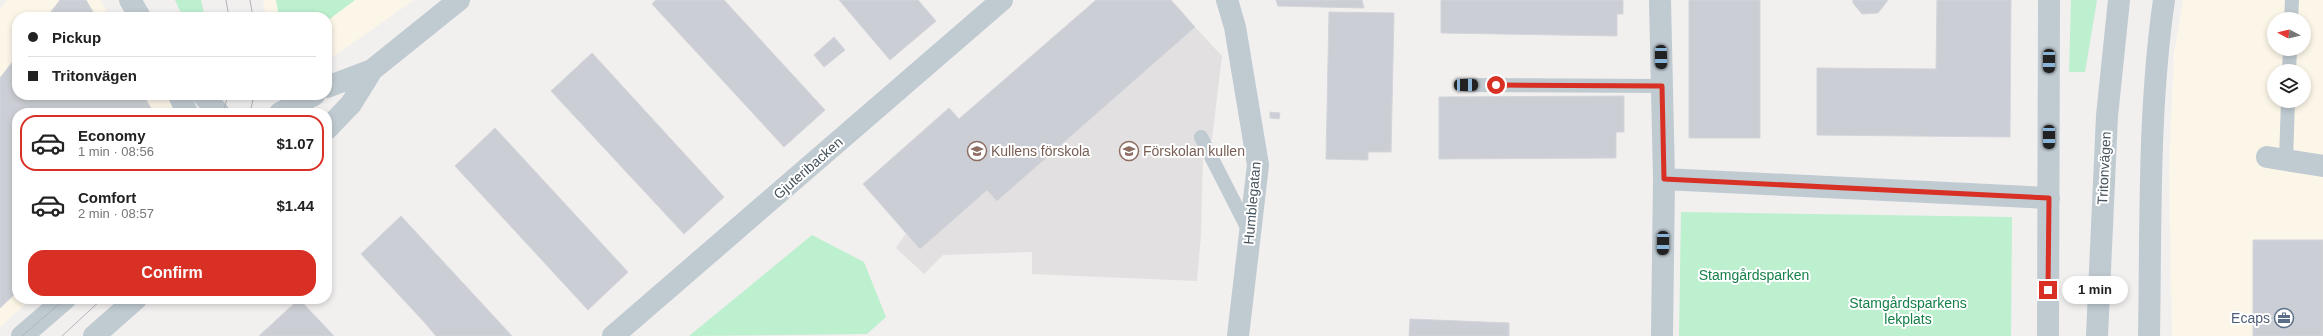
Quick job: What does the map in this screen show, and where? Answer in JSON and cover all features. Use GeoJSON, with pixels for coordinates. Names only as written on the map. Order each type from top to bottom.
{"type":"FeatureCollection","features":[{"type":"Feature","properties":{"kind":"street"},"geometry":{"type":"LineString","coordinates":[[130,0],[137,12]]}},
{"type":"Feature","properties":{"kind":"street"},"geometry":{"type":"LineString","coordinates":[[145,0],[152,12]]}},
{"type":"Feature","properties":{"kind":"street"},"geometry":{"type":"LineString","coordinates":[[332,85],[372,70],[459,0]]}},
{"type":"Feature","properties":{"kind":"street","name":"Gjuteribacken"},"geometry":{"type":"LineString","coordinates":[[613,336],[1002,0]]}},
{"type":"Feature","properties":{"kind":"street","name":"Humblegatan"},"geometry":{"type":"LineString","coordinates":[[1226,0],[1235,27],[1258,165],[1238,336]]}},
{"type":"Feature","properties":{"kind":"street"},"geometry":{"type":"LineString","coordinates":[[1660,0],[1664,179],[1662,336]]}},
{"type":"Feature","properties":{"kind":"street"},"geometry":{"type":"LineString","coordinates":[[2048,336],[2049,0]]}},
{"type":"Feature","properties":{"kind":"street","name":"Tritonvägen"},"geometry":{"type":"LineString","coordinates":[[2097,336],[2107,116],[2119,0]]}},
{"type":"Feature","properties":{"kind":"street"},"geometry":{"type":"LineString","coordinates":[[2149,336],[2152,107],[2156,53],[2164,0]]}},
{"type":"Feature","properties":{"kind":"street"},"geometry":{"type":"LineString","coordinates":[[332,124],[351,104],[372,70]]}},
{"type":"Feature","properties":{"kind":"street"},"geometry":{"type":"LineString","coordinates":[[207,100],[215,108]]}},
{"type":"Feature","properties":{"kind":"street"},"geometry":{"type":"LineString","coordinates":[[289,108],[305,100]]}},
{"type":"Feature","properties":{"kind":"street"},"geometry":{"type":"LineString","coordinates":[[2276,159],[2323,166]]}},
{"type":"Feature","properties":{"kind":"street"},"geometry":{"type":"LineString","coordinates":[[1664,179],[2049,198]]}},
{"type":"Feature","properties":{"kind":"street"},"geometry":{"type":"LineString","coordinates":[[22,336],[59,304]]}},
{"type":"Feature","properties":{"kind":"street"},"geometry":{"type":"LineString","coordinates":[[94,336],[130,304]]}},
{"type":"Feature","properties":{"kind":"lane"},"geometry":{"type":"LineString","coordinates":[[2291,12],[2292,0]]}},
{"type":"Feature","properties":{"kind":"lane"},"geometry":{"type":"LineString","coordinates":[[1466,85],[1662,86]]}},
{"type":"Feature","properties":{"kind":"lane"},"geometry":{"type":"LineString","coordinates":[[2276,159],[2287,108]]}},
{"type":"Feature","properties":{"kind":"lane"},"geometry":{"type":"LineString","coordinates":[[1201,137],[1250,234]]}},
{"type":"Feature","properties":{"kind":"shaded area"},"geometry":{"type":"Polygon","coordinates":[[[7,0],[100,0],[108,12],[12,12],[12,100],[170,100],[174,108],[12,108],[12,304],[25,304],[0,327],[0,9],[7,0]]]}},
{"type":"Feature","properties":{"kind":"shaded area"},"geometry":{"type":"Polygon","coordinates":[[[263,0],[414,0],[332,57],[332,12],[265,12],[263,0]]]}},
{"type":"Feature","properties":{"kind":"shaded area"},"geometry":{"type":"Polygon","coordinates":[[[2183,0],[2323,0],[2323,336],[2172,336],[2169,169],[2174,53],[2183,0]]]}},
{"type":"Feature","properties":{"kind":"shaded area","name":"Förskolan kullen"},"geometry":{"type":"Polygon","coordinates":[[[1195,27],[1222,56],[1212,139],[1203,155],[1201,235],[1197,281],[1032,274],[1032,252],[943,255],[924,274],[896,248],[906,233],[920,249],[987,190],[997,201],[1195,27]]]}},
{"type":"Feature","properties":{"kind":"green space"},"geometry":{"type":"Polygon","coordinates":[[[175,0],[201,0],[204,12],[181,12],[175,0]]]}},
{"type":"Feature","properties":{"kind":"green space"},"geometry":{"type":"Polygon","coordinates":[[[276,0],[355,0],[332,17],[332,12],[278,12],[276,0]]]}},
{"type":"Feature","properties":{"kind":"green space"},"geometry":{"type":"Polygon","coordinates":[[[2071,0],[2097,0],[2085,72],[2069,72],[2071,0]]]}},
{"type":"Feature","properties":{"kind":"green space","name":"Stamgårdsparken"},"geometry":{"type":"Polygon","coordinates":[[[1681,212],[2012,217],[2011,336],[1679,336],[1681,212]]]}},
{"type":"Feature","properties":{"kind":"green space"},"geometry":{"type":"Polygon","coordinates":[[[812,235],[864,262],[886,317],[867,334],[689,336],[812,235]]]}},
{"type":"Feature","properties":{"kind":"building"},"geometry":{"type":"Polygon","coordinates":[[[60,0],[86,0],[93,12],[51,12],[60,0]]]}},
{"type":"Feature","properties":{"kind":"building"},"geometry":{"type":"Polygon","coordinates":[[[656,0],[724,0],[825,110],[784,147],[652,4],[656,0]]]}},
{"type":"Feature","properties":{"kind":"building"},"geometry":{"type":"Polygon","coordinates":[[[839,0],[918,0],[936,21],[890,60],[839,0]]]}},
{"type":"Feature","properties":{"kind":"building","name":"Kullens förskola"},"geometry":{"type":"Polygon","coordinates":[[[1096,0],[1171,0],[1195,27],[997,201],[987,190],[920,249],[863,184],[949,108],[959,119],[1096,0]]]}},
{"type":"Feature","properties":{"kind":"building"},"geometry":{"type":"Polygon","coordinates":[[[1276,0],[1362,0],[1364,8],[1278,6],[1276,0]]]}},
{"type":"Feature","properties":{"kind":"building"},"geometry":{"type":"Polygon","coordinates":[[[1441,0],[1623,0],[1623,14],[1617,14],[1617,36],[1441,33],[1441,0]]]}},
{"type":"Feature","properties":{"kind":"building"},"geometry":{"type":"Polygon","coordinates":[[[1689,0],[1760,0],[1760,138],[1689,138],[1689,0]]]}},
{"type":"Feature","properties":{"kind":"building"},"geometry":{"type":"Polygon","coordinates":[[[1853,0],[1888,0],[1878,13],[1862,14],[1853,3],[1853,0]]]}},
{"type":"Feature","properties":{"kind":"building"},"geometry":{"type":"Polygon","coordinates":[[[1937,0],[2011,0],[2010,137],[1817,135],[1817,68],[1936,69],[1937,0]]]}},
{"type":"Feature","properties":{"kind":"building"},"geometry":{"type":"Polygon","coordinates":[[[1329,12],[1394,13],[1391,152],[1368,152],[1368,160],[1326,159],[1329,12]]]}},
{"type":"Feature","properties":{"kind":"building"},"geometry":{"type":"Polygon","coordinates":[[[834,37],[845,50],[824,67],[814,55],[834,37]]]}},
{"type":"Feature","properties":{"kind":"building"},"geometry":{"type":"Polygon","coordinates":[[[592,53],[724,197],[684,234],[551,91],[592,53]]]}},
{"type":"Feature","properties":{"kind":"building"},"geometry":{"type":"Polygon","coordinates":[[[12,62],[12,100],[146,100],[151,108],[12,108],[12,297],[0,308],[0,78],[12,62]]]}},
{"type":"Feature","properties":{"kind":"building"},"geometry":{"type":"Polygon","coordinates":[[[1624,96],[1624,132],[1616,132],[1616,158],[1439,159],[1439,97],[1624,96]]]}},
{"type":"Feature","properties":{"kind":"building"},"geometry":{"type":"Polygon","coordinates":[[[1270,112],[1280,113],[1279,119],[1270,118],[1270,112]]]}},
{"type":"Feature","properties":{"kind":"building"},"geometry":{"type":"Polygon","coordinates":[[[495,128],[628,272],[588,310],[455,166],[495,128]]]}},
{"type":"Feature","properties":{"kind":"building"},"geometry":{"type":"Polygon","coordinates":[[[401,216],[512,336],[436,336],[361,254],[401,216]]]}},
{"type":"Feature","properties":{"kind":"building"},"geometry":{"type":"Polygon","coordinates":[[[2253,240],[2323,240],[2323,336],[2253,336],[2253,240]]]}},
{"type":"Feature","properties":{"kind":"building"},"geometry":{"type":"Polygon","coordinates":[[[294,304],[304,304],[334,336],[259,336],[294,304]]]}},
{"type":"Feature","properties":{"kind":"building"},"geometry":{"type":"Polygon","coordinates":[[[1410,319],[1509,323],[1509,336],[1409,336],[1410,319]]]}},
{"type":"Feature","properties":{"kind":"tram line"},"geometry":{"type":"LineString","coordinates":[[226,0],[228,12]]}},
{"type":"Feature","properties":{"kind":"tram line"},"geometry":{"type":"LineString","coordinates":[[250,0],[252,12]]}},
{"type":"Feature","properties":{"kind":"tram line"},"geometry":{"type":"LineString","coordinates":[[224,108],[227,100]]}},
{"type":"Feature","properties":{"kind":"tram line"},"geometry":{"type":"LineString","coordinates":[[251,108],[253,100]]}},
{"type":"Feature","properties":{"kind":"tram line"},"geometry":{"type":"LineString","coordinates":[[22,336],[59,304]]}},
{"type":"Feature","properties":{"kind":"tram line"},"geometry":{"type":"LineString","coordinates":[[62,336],[97,304]]}},
{"type":"Feature","properties":{"kind":"place","name":"Kullens förskola"},"geometry":{"type":"Point","coordinates":[977,151]}},
{"type":"Feature","properties":{"kind":"place","name":"Förskolan kullen"},"geometry":{"type":"Point","coordinates":[1129,151]}},
{"type":"Feature","properties":{"kind":"place","name":"Ecaps"},"geometry":{"type":"Point","coordinates":[2284,318]}},
{"type":"Feature","properties":{"kind":"route"},"geometry":{"type":"LineString","coordinates":[[1496,85],[1662,86],[1664,179],[2049,198],[2048,290]]}},
{"type":"Feature","properties":{"kind":"park label","name":"Stamgårdsparkens lekplats"},"geometry":{"type":"Point","coordinates":[1908,312]}}]}
